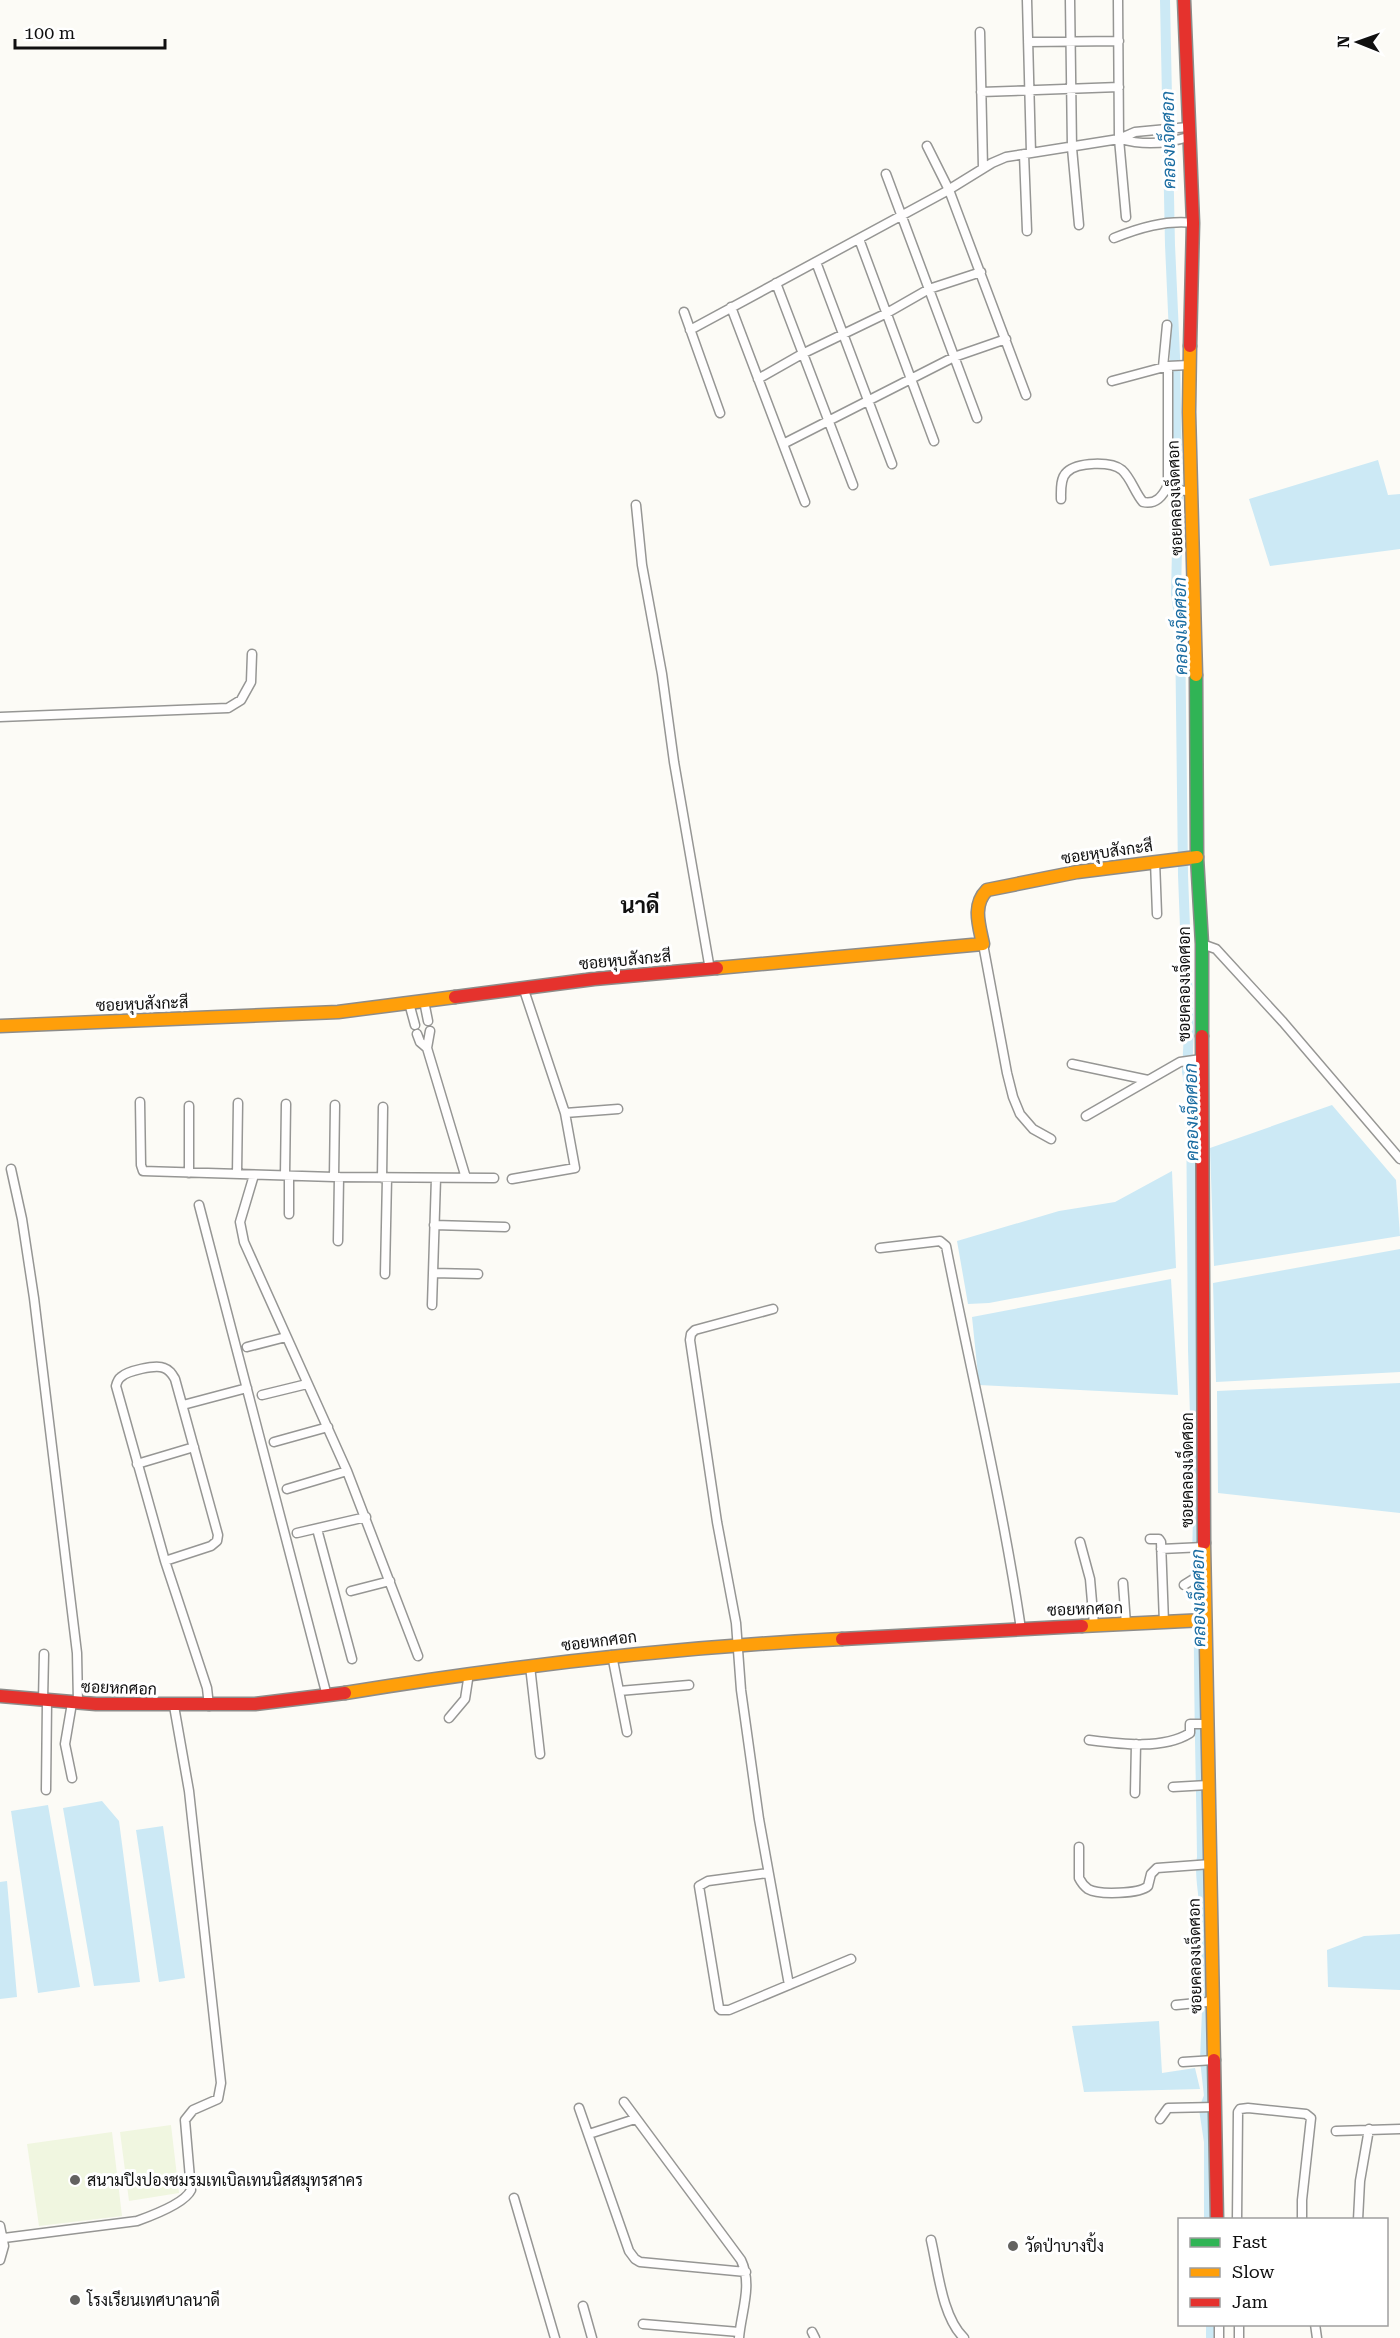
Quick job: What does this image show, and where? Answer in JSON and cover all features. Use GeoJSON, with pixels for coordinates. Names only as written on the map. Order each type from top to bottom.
{"type":"FeatureCollection","features":[{"type":"Feature","properties":{"kind":"street"},"geometry":{"type":"LineString","coordinates":[[1027,0],[1029,90],[1027,231]]}},
{"type":"Feature","properties":{"kind":"street"},"geometry":{"type":"LineString","coordinates":[[1070,0],[1072,148],[1078,225]]}},
{"type":"Feature","properties":{"kind":"street"},"geometry":{"type":"LineString","coordinates":[[1118,0],[1119,139],[1126,217]]}},
{"type":"Feature","properties":{"kind":"street","name":"ซอยคลองเจ็ดศอก"},"geometry":{"type":"LineString","coordinates":[[1184,0],[1183,133],[1187,223],[1174,366],[1190,490],[1196,677],[1189,858],[1202,944],[1194,1060],[1197,1548],[1195,1580],[1205,1620],[1201,1724],[1208,1785],[1212,2107],[1217,2218]]}},
{"type":"Feature","properties":{"kind":"street"},"geometry":{"type":"LineString","coordinates":[[980,32],[983,168]]}},
{"type":"Feature","properties":{"kind":"street"},"geometry":{"type":"LineString","coordinates":[[1028,42],[1119,41]]}},
{"type":"Feature","properties":{"kind":"street"},"geometry":{"type":"LineString","coordinates":[[981,92],[1119,87]]}},
{"type":"Feature","properties":{"kind":"street"},"geometry":{"type":"LineString","coordinates":[[690,330],[902,216],[1006,157],[1119,139],[1135,132],[1160,130],[1183,133]]}},
{"type":"Feature","properties":{"kind":"street"},"geometry":{"type":"LineString","coordinates":[[1119,139],[1136,143],[1160,143],[1183,133]]}},
{"type":"Feature","properties":{"kind":"street"},"geometry":{"type":"LineString","coordinates":[[927,146],[949,190],[1026,395]]}},
{"type":"Feature","properties":{"kind":"street"},"geometry":{"type":"LineString","coordinates":[[886,174],[977,418]]}},
{"type":"Feature","properties":{"kind":"street"},"geometry":{"type":"LineString","coordinates":[[1114,238],[1154,225],[1187,223]]}},
{"type":"Feature","properties":{"kind":"street"},"geometry":{"type":"LineString","coordinates":[[860,238],[934,441]]}},
{"type":"Feature","properties":{"kind":"street"},"geometry":{"type":"LineString","coordinates":[[816,262],[892,464]]}},
{"type":"Feature","properties":{"kind":"street"},"geometry":{"type":"LineString","coordinates":[[758,379],[929,289],[981,272]]}},
{"type":"Feature","properties":{"kind":"street"},"geometry":{"type":"LineString","coordinates":[[776,284],[853,485]]}},
{"type":"Feature","properties":{"kind":"street"},"geometry":{"type":"LineString","coordinates":[[731,308],[805,502]]}},
{"type":"Feature","properties":{"kind":"street"},"geometry":{"type":"LineString","coordinates":[[684,312],[720,413]]}},
{"type":"Feature","properties":{"kind":"street"},"geometry":{"type":"LineString","coordinates":[[1167,325],[1174,366],[1169,491]]}},
{"type":"Feature","properties":{"kind":"street"},"geometry":{"type":"LineString","coordinates":[[783,444],[954,357],[1006,339]]}},
{"type":"Feature","properties":{"kind":"street"},"geometry":{"type":"LineString","coordinates":[[1112,381],[1174,366]]}},
{"type":"Feature","properties":{"kind":"street"},"geometry":{"type":"LineString","coordinates":[[1061,499],[1062,482],[1066,472],[1076,467],[1099,463],[1113,465],[1122,470],[1143,502],[1149,503],[1162,498],[1169,491],[1190,490]]}},
{"type":"Feature","properties":{"kind":"street"},"geometry":{"type":"LineString","coordinates":[[636,506],[642,565],[709,962]]}},
{"type":"Feature","properties":{"kind":"street"},"geometry":{"type":"LineString","coordinates":[[0,717],[228,708],[242,700],[251,682],[252,654]]}},
{"type":"Feature","properties":{"kind":"street","name":"ซอยหุบสังกะสี"},"geometry":{"type":"LineString","coordinates":[[0,1026],[338,1012],[709,962],[983,944],[978,907],[979,899],[987,890],[1077,872],[1189,858]]}},
{"type":"Feature","properties":{"kind":"street"},"geometry":{"type":"LineString","coordinates":[[1155,861],[1158,914]]}},
{"type":"Feature","properties":{"kind":"street"},"geometry":{"type":"LineString","coordinates":[[983,944],[1013,1097],[1020,1114],[1032,1129],[1051,1139]]}},
{"type":"Feature","properties":{"kind":"street"},"geometry":{"type":"LineString","coordinates":[[1202,944],[1216,949],[1283,1022],[1400,1159]]}},
{"type":"Feature","properties":{"kind":"street"},"geometry":{"type":"LineString","coordinates":[[512,1179],[576,1168],[565,1113],[523,987]]}},
{"type":"Feature","properties":{"kind":"street"},"geometry":{"type":"LineString","coordinates":[[424,1001],[428,1021]]}},
{"type":"Feature","properties":{"kind":"street"},"geometry":{"type":"LineString","coordinates":[[409,1003],[415,1025]]}},
{"type":"Feature","properties":{"kind":"street"},"geometry":{"type":"LineString","coordinates":[[430,1031],[427,1048],[466,1178]]}},
{"type":"Feature","properties":{"kind":"street"},"geometry":{"type":"LineString","coordinates":[[417,1034],[420,1042],[427,1048]]}},
{"type":"Feature","properties":{"kind":"street"},"geometry":{"type":"LineString","coordinates":[[1086,1116],[1148,1080],[1194,1060]]}},
{"type":"Feature","properties":{"kind":"street"},"geometry":{"type":"LineString","coordinates":[[1072,1064],[1148,1080]]}},
{"type":"Feature","properties":{"kind":"street"},"geometry":{"type":"LineString","coordinates":[[140,1102],[141,1170],[148,1172],[385,1178],[494,1178]]}},
{"type":"Feature","properties":{"kind":"street"},"geometry":{"type":"LineString","coordinates":[[237,1174],[238,1103]]}},
{"type":"Feature","properties":{"kind":"street"},"geometry":{"type":"LineString","coordinates":[[286,1104],[289,1214]]}},
{"type":"Feature","properties":{"kind":"street"},"geometry":{"type":"LineString","coordinates":[[335,1105],[338,1241]]}},
{"type":"Feature","properties":{"kind":"street"},"geometry":{"type":"LineString","coordinates":[[189,1106],[189,1173]]}},
{"type":"Feature","properties":{"kind":"street"},"geometry":{"type":"LineString","coordinates":[[382,1107],[385,1274]]}},
{"type":"Feature","properties":{"kind":"street"},"geometry":{"type":"LineString","coordinates":[[565,1113],[618,1109]]}},
{"type":"Feature","properties":{"kind":"street"},"geometry":{"type":"LineString","coordinates":[[11,1169],[22,1219],[34,1298],[79,1686],[65,1744],[72,1778]]}},
{"type":"Feature","properties":{"kind":"street"},"geometry":{"type":"LineString","coordinates":[[254,1175],[241,1215],[244,1242],[347,1471],[418,1656]]}},
{"type":"Feature","properties":{"kind":"street"},"geometry":{"type":"LineString","coordinates":[[432,1305],[436,1178]]}},
{"type":"Feature","properties":{"kind":"street"},"geometry":{"type":"LineString","coordinates":[[199,1205],[326,1693]]}},
{"type":"Feature","properties":{"kind":"street"},"geometry":{"type":"LineString","coordinates":[[434,1225],[505,1227]]}},
{"type":"Feature","properties":{"kind":"street"},"geometry":{"type":"LineString","coordinates":[[880,1248],[940,1241],[946,1246],[971,1376],[1000,1503],[1021,1629]]}},
{"type":"Feature","properties":{"kind":"street"},"geometry":{"type":"LineString","coordinates":[[433,1273],[478,1274]]}},
{"type":"Feature","properties":{"kind":"street"},"geometry":{"type":"LineString","coordinates":[[773,1309],[703,1327],[691,1334],[717,1522],[736,1623],[741,1690],[768,1873],[789,1985]]}},
{"type":"Feature","properties":{"kind":"street"},"geometry":{"type":"LineString","coordinates":[[247,1347],[286,1337]]}},
{"type":"Feature","properties":{"kind":"street"},"geometry":{"type":"LineString","coordinates":[[165,1561],[211,1546],[218,1535],[174,1378],[165,1368],[149,1367],[120,1377],[116,1386],[165,1561],[207,1688],[209,1702]]}},
{"type":"Feature","properties":{"kind":"street"},"geometry":{"type":"LineString","coordinates":[[262,1395],[307,1384]]}},
{"type":"Feature","properties":{"kind":"street"},"geometry":{"type":"LineString","coordinates":[[183,1405],[248,1388]]}},
{"type":"Feature","properties":{"kind":"street"},"geometry":{"type":"LineString","coordinates":[[274,1442],[328,1427]]}},
{"type":"Feature","properties":{"kind":"street"},"geometry":{"type":"LineString","coordinates":[[137,1464],[194,1447]]}},
{"type":"Feature","properties":{"kind":"street"},"geometry":{"type":"LineString","coordinates":[[286,1489],[347,1471]]}},
{"type":"Feature","properties":{"kind":"street"},"geometry":{"type":"LineString","coordinates":[[297,1533],[366,1517]]}},
{"type":"Feature","properties":{"kind":"street"},"geometry":{"type":"LineString","coordinates":[[317,1528],[352,1659]]}},
{"type":"Feature","properties":{"kind":"street"},"geometry":{"type":"LineString","coordinates":[[1150,1539],[1159,1539],[1161,1542],[1164,1618]]}},
{"type":"Feature","properties":{"kind":"street"},"geometry":{"type":"LineString","coordinates":[[1080,1542],[1090,1579],[1094,1621]]}},
{"type":"Feature","properties":{"kind":"street"},"geometry":{"type":"LineString","coordinates":[[1161,1549],[1197,1548]]}},
{"type":"Feature","properties":{"kind":"street"},"geometry":{"type":"LineString","coordinates":[[351,1591],[390,1581]]}},
{"type":"Feature","properties":{"kind":"street"},"geometry":{"type":"LineString","coordinates":[[1123,1583],[1126,1620]]}},
{"type":"Feature","properties":{"kind":"street","name":"ซอยหกศอก"},"geometry":{"type":"LineString","coordinates":[[0,1696],[174,1706],[209,1702],[255,1704],[469,1673],[738,1640],[1021,1629],[1094,1621],[1164,1618],[1205,1620]]}},
{"type":"Feature","properties":{"kind":"street"},"geometry":{"type":"LineString","coordinates":[[44,1654],[46,1790]]}},
{"type":"Feature","properties":{"kind":"street"},"geometry":{"type":"LineString","coordinates":[[612,1655],[627,1732]]}},
{"type":"Feature","properties":{"kind":"street"},"geometry":{"type":"LineString","coordinates":[[530,1666],[540,1754]]}},
{"type":"Feature","properties":{"kind":"street"},"geometry":{"type":"LineString","coordinates":[[449,1718],[465,1699],[469,1673]]}},
{"type":"Feature","properties":{"kind":"street"},"geometry":{"type":"LineString","coordinates":[[619,1691],[689,1685]]}},
{"type":"Feature","properties":{"kind":"street"},"geometry":{"type":"LineString","coordinates":[[4,2238],[137,2222],[182,2200],[189,2195],[191,2190],[185,2121],[193,2110],[218,2099],[221,2083],[189,1791],[174,1706]]}},
{"type":"Feature","properties":{"kind":"street"},"geometry":{"type":"LineString","coordinates":[[1089,1740],[1136,1744],[1184,1737],[1190,1733],[1190,1724],[1201,1724]]}},
{"type":"Feature","properties":{"kind":"street"},"geometry":{"type":"LineString","coordinates":[[1135,1793],[1136,1744]]}},
{"type":"Feature","properties":{"kind":"street"},"geometry":{"type":"LineString","coordinates":[[1173,1787],[1208,1785]]}},
{"type":"Feature","properties":{"kind":"street"},"geometry":{"type":"LineString","coordinates":[[1078,1847],[1079,1878],[1089,1889],[1096,1892],[1138,1892],[1148,1886],[1151,1874],[1157,1868],[1208,1864]]}},
{"type":"Feature","properties":{"kind":"street"},"geometry":{"type":"LineString","coordinates":[[768,1873],[708,1881],[699,1886],[717,2004],[721,2010],[729,2010],[851,1959]]}},
{"type":"Feature","properties":{"kind":"street"},"geometry":{"type":"LineString","coordinates":[[1176,2005],[1210,2000]]}},
{"type":"Feature","properties":{"kind":"street"},"geometry":{"type":"LineString","coordinates":[[1184,2062],[1212,2060]]}},
{"type":"Feature","properties":{"kind":"street"},"geometry":{"type":"LineString","coordinates":[[624,2102],[741,2260],[746,2272],[747,2283],[739,2335],[644,2324]]}},
{"type":"Feature","properties":{"kind":"street"},"geometry":{"type":"LineString","coordinates":[[1160,2119],[1168,2108],[1212,2107]]}},
{"type":"Feature","properties":{"kind":"street"},"geometry":{"type":"LineString","coordinates":[[579,2108],[629,2251],[634,2259],[746,2272]]}},
{"type":"Feature","properties":{"kind":"street"},"geometry":{"type":"LineString","coordinates":[[1237,2218],[1238,2112],[1240,2109],[1248,2108],[1306,2114],[1311,2118],[1302,2218]]}},
{"type":"Feature","properties":{"kind":"street"},"geometry":{"type":"LineString","coordinates":[[589,2134],[635,2119]]}},
{"type":"Feature","properties":{"kind":"street"},"geometry":{"type":"LineString","coordinates":[[1358,2218],[1360,2181],[1369,2129]]}},
{"type":"Feature","properties":{"kind":"street"},"geometry":{"type":"LineString","coordinates":[[1336,2131],[1400,2129]]}},
{"type":"Feature","properties":{"kind":"street"},"geometry":{"type":"LineString","coordinates":[[513,2198],[555,2338]]}},
{"type":"Feature","properties":{"kind":"street"},"geometry":{"type":"LineString","coordinates":[[0,2226],[4,2238],[0,2260]]}},
{"type":"Feature","properties":{"kind":"street"},"geometry":{"type":"LineString","coordinates":[[931,2240],[948,2312],[955,2329],[964,2338]]}},
{"type":"Feature","properties":{"kind":"street"},"geometry":{"type":"LineString","coordinates":[[583,2306],[592,2338]]}},
{"type":"Feature","properties":{"kind":"green space"},"geometry":{"type":"Polygon","coordinates":[[[171,2125],[179,2193],[129,2201],[120,2132],[171,2125]]]}},
{"type":"Feature","properties":{"kind":"green space","name":"สนามปิงปองชมรมเทเบิลเทนนิสสมุทรสาคร"},"geometry":{"type":"Polygon","coordinates":[[[112,2132],[122,2216],[39,2226],[27,2144],[112,2132]]]}},
{"type":"Feature","properties":{"kind":"water"},"geometry":{"type":"Polygon","coordinates":[[[1378,460],[1388,495],[1400,494],[1400,549],[1270,566],[1249,499],[1378,460]]]}},
{"type":"Feature","properties":{"kind":"water"},"geometry":{"type":"Polygon","coordinates":[[[1332,1105],[1396,1180],[1400,1236],[1214,1266],[1210,1148],[1332,1105]]]}},
{"type":"Feature","properties":{"kind":"water"},"geometry":{"type":"Polygon","coordinates":[[[1172,1171],[1176,1268],[989,1303],[968,1304],[957,1241],[1059,1211],[1115,1202],[1172,1171]]]}},
{"type":"Feature","properties":{"kind":"water"},"geometry":{"type":"Polygon","coordinates":[[[1400,1249],[1400,1372],[1216,1382],[1213,1283],[1400,1249]]]}},
{"type":"Feature","properties":{"kind":"water"},"geometry":{"type":"Polygon","coordinates":[[[1171,1279],[1178,1395],[979,1385],[972,1317],[1171,1279]]]}},
{"type":"Feature","properties":{"kind":"water"},"geometry":{"type":"Polygon","coordinates":[[[1400,1383],[1400,1513],[1218,1493],[1217,1391],[1400,1383]]]}},
{"type":"Feature","properties":{"kind":"water"},"geometry":{"type":"Polygon","coordinates":[[[102,1801],[119,1821],[140,1982],[94,1986],[63,1808],[102,1801]]]}},
{"type":"Feature","properties":{"kind":"water"},"geometry":{"type":"Polygon","coordinates":[[[48,1805],[80,1987],[38,1993],[11,1811],[48,1805]]]}},
{"type":"Feature","properties":{"kind":"water"},"geometry":{"type":"Polygon","coordinates":[[[163,1826],[185,1978],[159,1982],[136,1830],[163,1826]]]}},
{"type":"Feature","properties":{"kind":"water"},"geometry":{"type":"Polygon","coordinates":[[[7,1881],[17,1997],[0,1999],[0,1882],[7,1881]]]}},
{"type":"Feature","properties":{"kind":"water"},"geometry":{"type":"Polygon","coordinates":[[[1400,1934],[1400,1990],[1328,1987],[1327,1950],[1364,1936],[1400,1934]]]}},
{"type":"Feature","properties":{"kind":"water"},"geometry":{"type":"Polygon","coordinates":[[[1159,2021],[1162,2073],[1195,2068],[1200,2089],[1084,2092],[1072,2026],[1159,2021]]]}},
{"type":"Feature","properties":{"kind":"waterway","name":"คลองเจ็ดศอก"},"geometry":{"type":"LineString","coordinates":[[1165,0],[1178,506],[1176,594],[1180,623],[1183,875],[1189,1031],[1187,1072],[1191,1095],[1193,1350],[1198,1515],[1197,1561],[1194,1579],[1199,1596],[1201,1868],[1204,1907],[1202,1929],[1206,1968],[1202,2003],[1207,2010],[1205,2060],[1209,2096],[1204,2109],[1209,2142],[1209,2218]]}},
{"type":"Feature","properties":{"kind":"waterway","name":"คลองเจ็ดศอก"},"geometry":{"type":"LineString","coordinates":[[1211,2326],[1211,2338]]}},
{"type":"Feature","properties":{"kind":"traffic: fast"},"geometry":{"type":"LineString","coordinates":[[1196,675],[1197,857],[1202,944],[1202,1036]]}},
{"type":"Feature","properties":{"kind":"traffic: slow"},"geometry":{"type":"LineString","coordinates":[[1190,346],[1189,412],[1196,675]]}},
{"type":"Feature","properties":{"kind":"traffic: slow"},"geometry":{"type":"LineString","coordinates":[[717,968],[983,944],[978,909],[979,902],[987,890],[1077,872],[1197,857]]}},
{"type":"Feature","properties":{"kind":"traffic: slow"},"geometry":{"type":"LineString","coordinates":[[0,1026],[338,1012],[455,997]]}},
{"type":"Feature","properties":{"kind":"traffic: slow"},"geometry":{"type":"LineString","coordinates":[[1204,1543],[1214,2060]]}},
{"type":"Feature","properties":{"kind":"traffic: slow"},"geometry":{"type":"LineString","coordinates":[[1082,1626],[1205,1620]]}},
{"type":"Feature","properties":{"kind":"traffic: slow"},"geometry":{"type":"LineString","coordinates":[[345,1693],[469,1674],[655,1652],[842,1639]]}},
{"type":"Feature","properties":{"kind":"traffic: jam"},"geometry":{"type":"LineString","coordinates":[[1184,0],[1193,223],[1190,346]]}},
{"type":"Feature","properties":{"kind":"traffic: jam"},"geometry":{"type":"LineString","coordinates":[[455,997],[594,979],[717,968]]}},
{"type":"Feature","properties":{"kind":"traffic: jam"},"geometry":{"type":"LineString","coordinates":[[1202,1036],[1204,1543]]}},
{"type":"Feature","properties":{"kind":"traffic: jam"},"geometry":{"type":"LineString","coordinates":[[842,1639],[1082,1626]]}},
{"type":"Feature","properties":{"kind":"traffic: jam"},"geometry":{"type":"LineString","coordinates":[[0,1696],[96,1704],[255,1704],[345,1693]]}},
{"type":"Feature","properties":{"kind":"traffic: jam"},"geometry":{"type":"LineString","coordinates":[[1214,2060],[1217,2218]]}},
{"type":"Feature","properties":{"kind":"place","name":"สนามปิงปองชมรมเทเบิลเทนนิสสมุทรสาคร"},"geometry":{"type":"Point","coordinates":[75,2180]}},
{"type":"Feature","properties":{"kind":"place","name":"วัดป่าบางปิ้ง"},"geometry":{"type":"Point","coordinates":[1013,2246]}},
{"type":"Feature","properties":{"kind":"place","name":"โรงเรียนเทศบาลนาดี"},"geometry":{"type":"Point","coordinates":[75,2300]}},
{"type":"Feature","properties":{"kind":"district","name":"นาดี"},"geometry":{"type":"Point","coordinates":[640,905]}}]}
